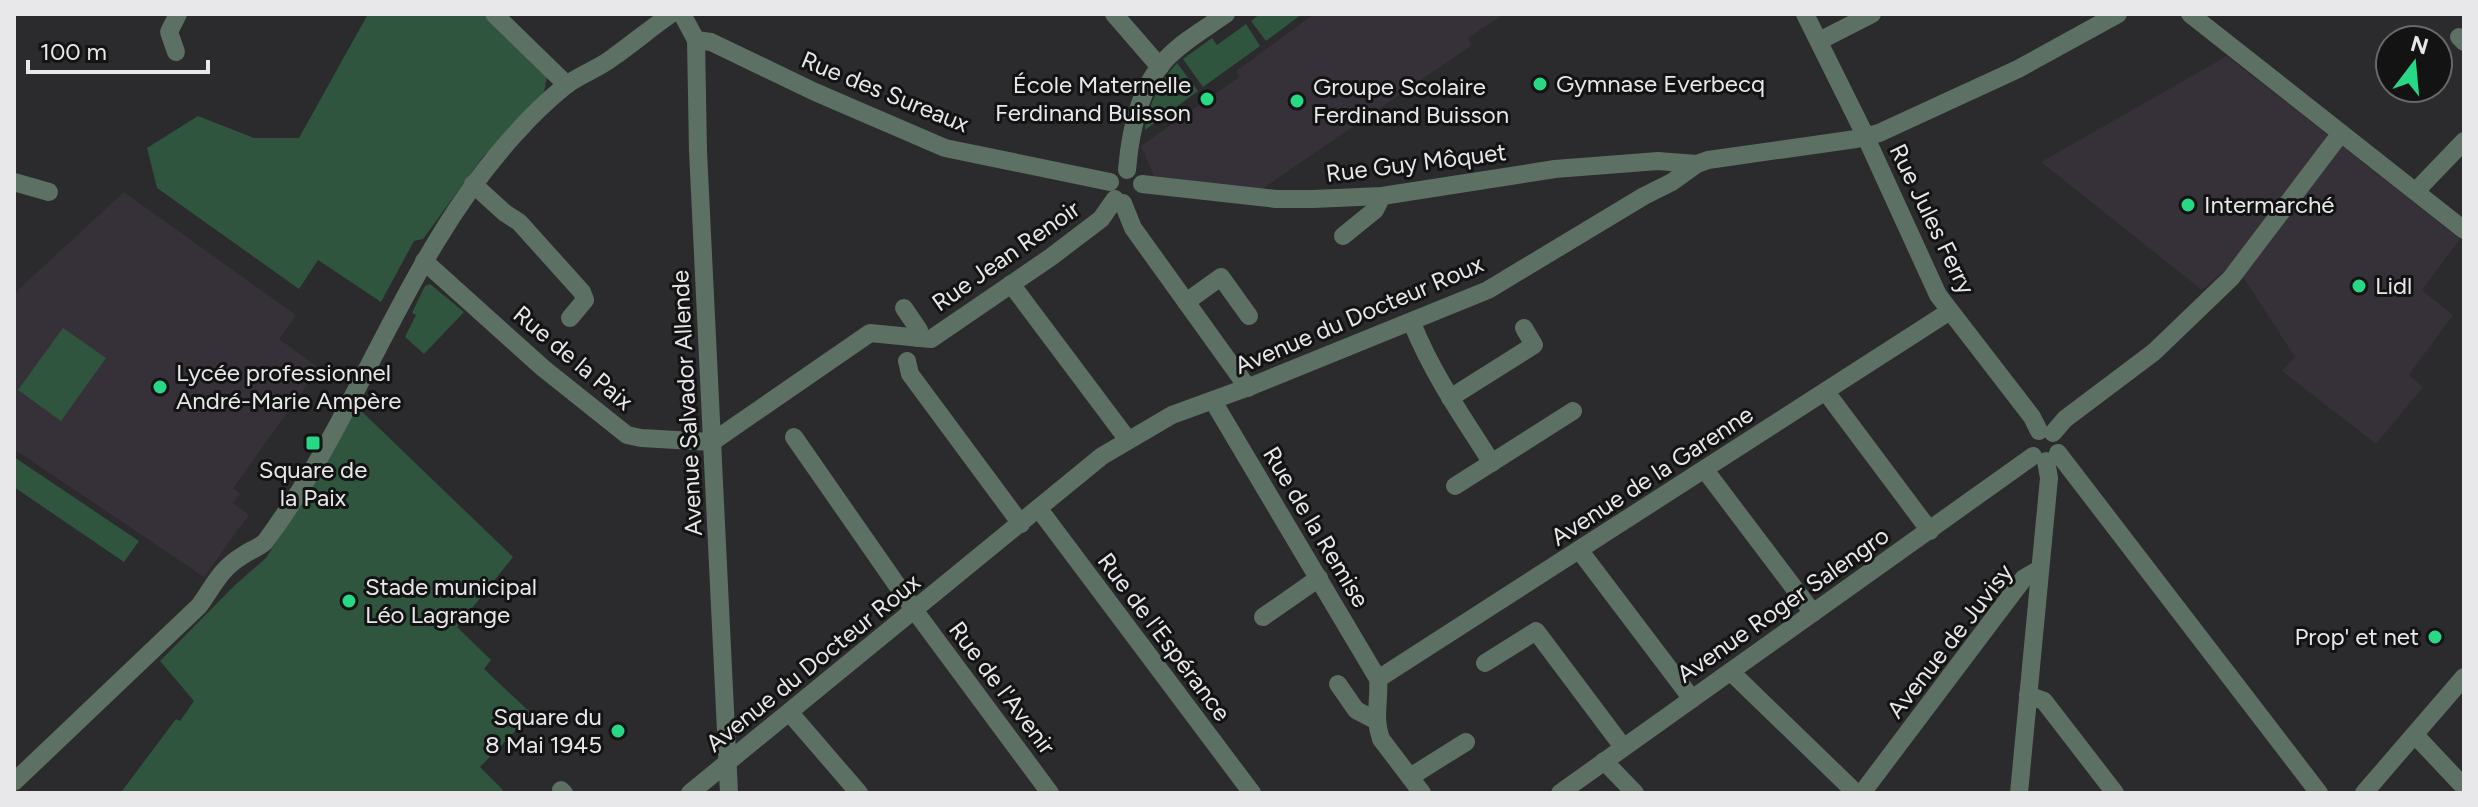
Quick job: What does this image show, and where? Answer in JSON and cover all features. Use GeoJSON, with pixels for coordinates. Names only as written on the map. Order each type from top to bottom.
{"type":"FeatureCollection","features":[{"type":"Feature","properties":{"kind":"street"},"geometry":{"type":"LineString","coordinates":[[176,52],[169,32],[178,14]]}},
{"type":"Feature","properties":{"kind":"street"},"geometry":{"type":"LineString","coordinates":[[494,14],[567,85]]}},
{"type":"Feature","properties":{"kind":"street"},"geometry":{"type":"LineString","coordinates":[[14,782],[199,606],[214,580],[243,555],[265,542],[314,465],[424,261],[473,184],[517,131],[567,85],[610,60],[671,14]]}},
{"type":"Feature","properties":{"kind":"street","name":"Avenue Salvador Allende"},"geometry":{"type":"LineString","coordinates":[[682,14],[696,40],[698,151],[729,793]]}},
{"type":"Feature","properties":{"kind":"street"},"geometry":{"type":"LineString","coordinates":[[1114,14],[1160,67]]}},
{"type":"Feature","properties":{"kind":"street"},"geometry":{"type":"LineString","coordinates":[[1127,170],[1129,143],[1136,116],[1160,67],[1174,52],[1226,14]]}},
{"type":"Feature","properties":{"kind":"street","name":"Rue Jules Ferry"},"geometry":{"type":"LineString","coordinates":[[1805,14],[1866,137],[1938,295],[2032,417],[2059,440],[2046,457]]}},
{"type":"Feature","properties":{"kind":"street"},"geometry":{"type":"LineString","coordinates":[[1819,41],[1872,14]]}},
{"type":"Feature","properties":{"kind":"street","name":"Avenue du Docteur Roux"},"geometry":{"type":"LineString","coordinates":[[690,793],[712,786],[729,761],[1102,456],[1172,415],[1248,388],[1488,290],[1697,164],[1866,137],[2018,69],[2118,14]]}},
{"type":"Feature","properties":{"kind":"street"},"geometry":{"type":"LineString","coordinates":[[2190,14],[2464,230]]}},
{"type":"Feature","properties":{"kind":"street","name":"Rue des Sureaux"},"geometry":{"type":"LineString","coordinates":[[696,40],[711,42],[789,80],[945,148],[1116,195]]}},
{"type":"Feature","properties":{"kind":"street"},"geometry":{"type":"LineString","coordinates":[[2319,793],[2046,457],[2029,442],[2154,352],[2231,278],[2341,133]]}},
{"type":"Feature","properties":{"kind":"street"},"geometry":{"type":"LineString","coordinates":[[2416,191],[2464,141]]}},
{"type":"Feature","properties":{"kind":"street","name":"Rue Guy Môquet"},"geometry":{"type":"LineString","coordinates":[[1142,184],[1276,199],[1382,196],[1527,173],[1644,162],[1697,164]]}},
{"type":"Feature","properties":{"kind":"street"},"geometry":{"type":"LineString","coordinates":[[1116,195],[1137,198],[1142,184],[1137,174],[1127,170],[1116,173],[1116,195],[1133,228],[1248,388]]}},
{"type":"Feature","properties":{"kind":"street"},"geometry":{"type":"LineString","coordinates":[[14,182],[49,192]]}},
{"type":"Feature","properties":{"kind":"street"},"geometry":{"type":"LineString","coordinates":[[473,184],[519,222],[582,292],[585,300],[570,318]]}},
{"type":"Feature","properties":{"kind":"street","name":"Rue Jean Renoir"},"geometry":{"type":"LineString","coordinates":[[712,442],[870,333],[931,339],[1101,219],[1116,195]]}},
{"type":"Feature","properties":{"kind":"street"},"geometry":{"type":"LineString","coordinates":[[1343,236],[1375,210],[1382,196]]}},
{"type":"Feature","properties":{"kind":"street","name":"Rue de la Paix"},"geometry":{"type":"LineString","coordinates":[[424,261],[543,368],[627,435],[712,442]]}},
{"type":"Feature","properties":{"kind":"street"},"geometry":{"type":"LineString","coordinates":[[1186,302],[1221,277],[1249,316]]}},
{"type":"Feature","properties":{"kind":"street"},"geometry":{"type":"LineString","coordinates":[[1011,284],[1128,440]]}},
{"type":"Feature","properties":{"kind":"street","name":"Rue Jean Renoir"},"geometry":{"type":"LineString","coordinates":[[904,308],[919,330],[918,338]]}},
{"type":"Feature","properties":{"kind":"street","name":"Avenue de la Garenne"},"geometry":{"type":"LineString","coordinates":[[1378,679],[1950,311]]}},
{"type":"Feature","properties":{"kind":"street"},"geometry":{"type":"LineString","coordinates":[[1412,323],[1450,398],[1492,463]]}},
{"type":"Feature","properties":{"kind":"street"},"geometry":{"type":"LineString","coordinates":[[1450,398],[1534,345],[1524,328]]}},
{"type":"Feature","properties":{"kind":"street"},"geometry":{"type":"LineString","coordinates":[[907,361],[910,374],[1021,524]]}},
{"type":"Feature","properties":{"kind":"street"},"geometry":{"type":"LineString","coordinates":[[1826,392],[1930,531]]}},
{"type":"Feature","properties":{"kind":"street","name":"Rue de la Remise"},"geometry":{"type":"LineString","coordinates":[[1213,401],[1378,679]]}},
{"type":"Feature","properties":{"kind":"street"},"geometry":{"type":"LineString","coordinates":[[1455,486],[1573,411]]}},
{"type":"Feature","properties":{"kind":"street","name":"Rue de l'Avenir"},"geometry":{"type":"LineString","coordinates":[[794,437],[915,611],[1050,793]]}},
{"type":"Feature","properties":{"kind":"street","name":"Avenue Roger Salengro"},"geometry":{"type":"LineString","coordinates":[[1560,793],[1930,531],[2046,457]]}},
{"type":"Feature","properties":{"kind":"street","name":"Avenue de Juvisy"},"geometry":{"type":"LineString","coordinates":[[1859,793],[2024,578],[2040,569],[2049,478],[2046,457]]}},
{"type":"Feature","properties":{"kind":"street"},"geometry":{"type":"LineString","coordinates":[[1705,470],[1813,613]]}},
{"type":"Feature","properties":{"kind":"street","name":"Rue de l'Espérance"},"geometry":{"type":"LineString","coordinates":[[1039,509],[1252,793]]}},
{"type":"Feature","properties":{"kind":"street"},"geometry":{"type":"LineString","coordinates":[[1580,551],[1692,699]]}},
{"type":"Feature","properties":{"kind":"street"},"geometry":{"type":"LineString","coordinates":[[2019,793],[2040,569]]}},
{"type":"Feature","properties":{"kind":"street"},"geometry":{"type":"LineString","coordinates":[[1263,617],[1319,578]]}},
{"type":"Feature","properties":{"kind":"street"},"geometry":{"type":"LineString","coordinates":[[1485,663],[1536,631],[1623,747]]}},
{"type":"Feature","properties":{"kind":"street"},"geometry":{"type":"LineString","coordinates":[[1731,672],[1850,790],[1859,793]]}},
{"type":"Feature","properties":{"kind":"street"},"geometry":{"type":"LineString","coordinates":[[2364,793],[2464,677]]}},
{"type":"Feature","properties":{"kind":"street"},"geometry":{"type":"LineString","coordinates":[[1378,679],[1375,720],[1381,739],[1422,793]]}},
{"type":"Feature","properties":{"kind":"street"},"geometry":{"type":"LineString","coordinates":[[1338,684],[1356,710],[1375,720]]}},
{"type":"Feature","properties":{"kind":"street"},"geometry":{"type":"LineString","coordinates":[[2028,695],[2044,701],[2115,793]]}},
{"type":"Feature","properties":{"kind":"street"},"geometry":{"type":"LineString","coordinates":[[790,713],[859,793]]}},
{"type":"Feature","properties":{"kind":"street"},"geometry":{"type":"LineString","coordinates":[[2415,735],[2464,787]]}},
{"type":"Feature","properties":{"kind":"street"},"geometry":{"type":"LineString","coordinates":[[1410,777],[1466,742]]}},
{"type":"Feature","properties":{"kind":"street"},"geometry":{"type":"LineString","coordinates":[[1604,761],[1635,793]]}},
{"type":"Feature","properties":{"kind":"shaded area","name":"Groupe Scolaire Ferdinand Buisson"},"geometry":{"type":"Polygon","coordinates":[[[1314,14],[1504,14],[1468,38],[1472,45],[1262,189],[1154,176],[1141,146],[1239,77],[1236,71],[1314,14]]]}},
{"type":"Feature","properties":{"kind":"shaded area"},"geometry":{"type":"Polygon","coordinates":[[[2227,56],[2460,239],[2422,290],[2453,315],[2409,375],[2423,387],[2376,444],[2282,371],[2295,357],[2245,280],[2228,267],[2202,290],[2041,162],[2227,56]]]}},
{"type":"Feature","properties":{"kind":"shaded area","name":"Lycée professionnel André-Marie Ampère"},"geometry":{"type":"Polygon","coordinates":[[[124,192],[296,315],[279,339],[319,368],[233,488],[240,494],[233,503],[249,515],[204,577],[14,449],[14,297],[124,192]]]}},
{"type":"Feature","properties":{"kind":"green space"},"geometry":{"type":"Polygon","coordinates":[[[368,14],[483,14],[547,77],[544,92],[482,158],[423,239],[414,241],[381,302],[318,260],[299,289],[157,188],[147,148],[198,116],[254,138],[299,138],[368,14]]]}},
{"type":"Feature","properties":{"kind":"green space"},"geometry":{"type":"Polygon","coordinates":[[[1260,14],[1302,14],[1266,41],[1251,21],[1260,14]]]}},
{"type":"Feature","properties":{"kind":"green space"},"geometry":{"type":"Polygon","coordinates":[[[1246,24],[1260,46],[1203,87],[1183,59],[1212,38],[1217,45],[1246,24]]]}},
{"type":"Feature","properties":{"kind":"green space"},"geometry":{"type":"Polygon","coordinates":[[[1177,63],[1198,91],[1145,130],[1156,94],[1177,63]]]}},
{"type":"Feature","properties":{"kind":"green space"},"geometry":{"type":"Polygon","coordinates":[[[430,284],[464,312],[424,354],[405,337],[416,315],[412,313],[425,286],[430,284]]]}},
{"type":"Feature","properties":{"kind":"green space"},"geometry":{"type":"Polygon","coordinates":[[[63,328],[106,358],[61,421],[18,390],[63,328]]]}},
{"type":"Feature","properties":{"kind":"green space","name":"Stade municipal Léo Lagrange"},"geometry":{"type":"Polygon","coordinates":[[[355,405],[513,557],[457,627],[491,660],[484,669],[532,714],[480,767],[503,790],[501,793],[124,793],[122,791],[176,719],[180,721],[194,701],[160,661],[266,558],[314,483],[355,405]]]}},
{"type":"Feature","properties":{"kind":"green space"},"geometry":{"type":"Polygon","coordinates":[[[14,457],[139,541],[124,562],[14,487],[14,457]]]}},
{"type":"Feature","properties":{"kind":"place","name":"Gymnase Everbecq"},"geometry":{"type":"Point","coordinates":[1540,84]}},
{"type":"Feature","properties":{"kind":"place","name":"École Maternelle Ferdinand Buisson"},"geometry":{"type":"Point","coordinates":[1207,99]}},
{"type":"Feature","properties":{"kind":"place","name":"Groupe Scolaire Ferdinand Buisson"},"geometry":{"type":"Point","coordinates":[1297,101]}},
{"type":"Feature","properties":{"kind":"place","name":"Intermarché"},"geometry":{"type":"Point","coordinates":[2188,205]}},
{"type":"Feature","properties":{"kind":"place","name":"Lidl"},"geometry":{"type":"Point","coordinates":[2359,286]}},
{"type":"Feature","properties":{"kind":"place","name":"Lycée professionnel André-Marie Ampère"},"geometry":{"type":"Point","coordinates":[160,387]}},
{"type":"Feature","properties":{"kind":"place","name":"Square de la Paix"},"geometry":{"type":"Point","coordinates":[313,443]}},
{"type":"Feature","properties":{"kind":"place","name":"Stade municipal Léo Lagrange"},"geometry":{"type":"Point","coordinates":[349,601]}},
{"type":"Feature","properties":{"kind":"place","name":"Prop' et net"},"geometry":{"type":"Point","coordinates":[2435,637]}},
{"type":"Feature","properties":{"kind":"place","name":"Square du 8 Mai 1945"},"geometry":{"type":"Point","coordinates":[618,731]}}]}
